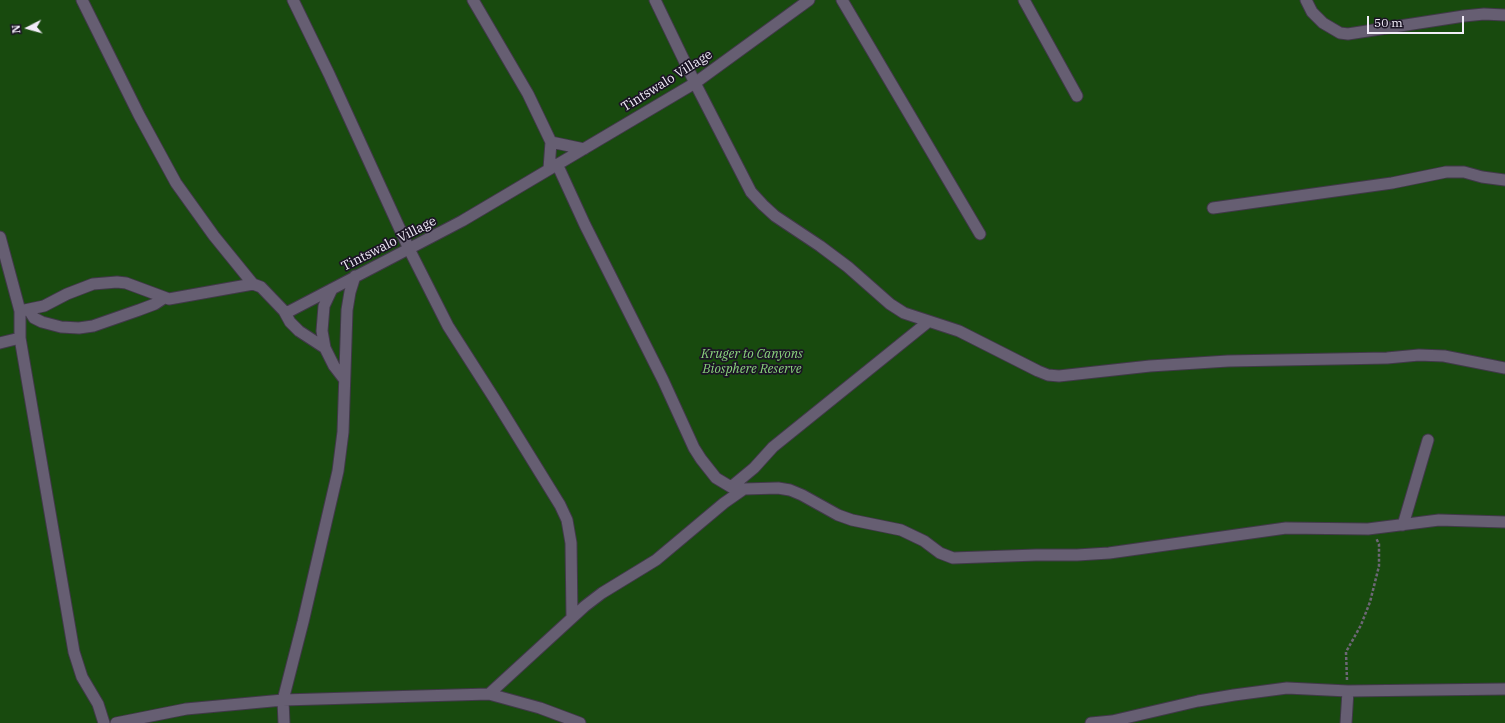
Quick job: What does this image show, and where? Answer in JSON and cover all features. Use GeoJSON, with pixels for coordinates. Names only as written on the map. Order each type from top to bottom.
{"type":"FeatureCollection","features":[{"type":"Feature","properties":{"kind":"street"},"geometry":{"type":"LineString","coordinates":[[82,0],[139,115],[176,183],[214,236],[252,284]]}},
{"type":"Feature","properties":{"kind":"street"},"geometry":{"type":"LineString","coordinates":[[293,0],[329,74],[409,249],[448,326],[560,505],[567,520],[571,543],[572,617]]}},
{"type":"Feature","properties":{"kind":"street"},"geometry":{"type":"LineString","coordinates":[[473,0],[528,94],[551,142],[553,167],[585,225],[663,380],[694,448],[716,478],[731,487],[744,489],[778,488],[790,490],[838,515],[852,520],[901,530],[924,541],[940,553],[953,558],[1036,554],[1077,555],[1109,553],[1286,528],[1368,529],[1439,520],[1505,522]]}},
{"type":"Feature","properties":{"kind":"street"},"geometry":{"type":"LineString","coordinates":[[655,0],[695,83],[751,192],[763,205],[848,267],[890,304],[904,313],[959,331],[1048,375],[1059,376],[1150,366],[1228,361],[1387,358],[1419,355],[1444,356],[1505,368]]}},
{"type":"Feature","properties":{"kind":"street","name":"Tintswalo Village"},"geometry":{"type":"LineString","coordinates":[[284,311],[288,312],[295,309],[355,276],[462,221],[584,149],[695,83],[809,0]]}},
{"type":"Feature","properties":{"kind":"street"},"geometry":{"type":"LineString","coordinates":[[842,0],[980,234]]}},
{"type":"Feature","properties":{"kind":"street"},"geometry":{"type":"LineString","coordinates":[[1024,0],[1077,96]]}},
{"type":"Feature","properties":{"kind":"street"},"geometry":{"type":"LineString","coordinates":[[1306,0],[1312,12],[1322,23],[1340,33],[1348,34],[1464,16],[1484,14],[1505,15]]}},
{"type":"Feature","properties":{"kind":"street"},"geometry":{"type":"LineString","coordinates":[[551,142],[584,149]]}},
{"type":"Feature","properties":{"kind":"street"},"geometry":{"type":"LineString","coordinates":[[1213,208],[1392,183],[1446,172],[1464,172],[1492,179],[1505,180]]}},
{"type":"Feature","properties":{"kind":"street"},"geometry":{"type":"LineString","coordinates":[[0,237],[24,311],[20,338],[74,652],[82,677],[98,704],[104,723]]}},
{"type":"Feature","properties":{"kind":"street"},"geometry":{"type":"LineString","coordinates":[[284,723],[283,700],[303,622],[338,471],[343,432],[347,310],[350,292],[355,276]]}},
{"type":"Feature","properties":{"kind":"street"},"geometry":{"type":"LineString","coordinates":[[24,311],[44,306],[86,286],[103,282],[126,282],[164,298],[175,299],[252,284],[261,287],[284,311],[290,322],[300,331],[325,348]]}},
{"type":"Feature","properties":{"kind":"street"},"geometry":{"type":"LineString","coordinates":[[332,289],[324,306],[322,331],[325,348],[334,366],[344,379]]}},
{"type":"Feature","properties":{"kind":"street"},"geometry":{"type":"LineString","coordinates":[[24,311],[42,322],[61,327],[79,328],[93,326],[127,315],[155,304],[164,298]]}},
{"type":"Feature","properties":{"kind":"street"},"geometry":{"type":"LineString","coordinates":[[731,487],[754,468],[773,447],[928,322]]}},
{"type":"Feature","properties":{"kind":"street"},"geometry":{"type":"LineString","coordinates":[[0,343],[20,338]]}},
{"type":"Feature","properties":{"kind":"street"},"geometry":{"type":"LineString","coordinates":[[1404,525],[1428,440]]}},
{"type":"Feature","properties":{"kind":"street"},"geometry":{"type":"LineString","coordinates":[[489,694],[572,617],[602,593],[656,560],[694,530],[719,507],[744,489]]}},
{"type":"Feature","properties":{"kind":"street"},"geometry":{"type":"LineString","coordinates":[[1091,723],[1112,721],[1219,698],[1287,688],[1348,691],[1505,689]]}},
{"type":"Feature","properties":{"kind":"street"},"geometry":{"type":"LineString","coordinates":[[1346,723],[1348,691]]}},
{"type":"Feature","properties":{"kind":"street"},"geometry":{"type":"LineString","coordinates":[[116,723],[173,718],[186,709],[283,700],[489,694],[540,708],[580,723]]}},
{"type":"Feature","properties":{"kind":"path"},"geometry":{"type":"LineString","coordinates":[[1348,691],[1346,652],[1350,642],[1361,625],[1370,602],[1379,566],[1379,544],[1376,537],[1368,529]]}},
{"type":"Feature","properties":{"kind":"green space","name":"Kruger to Canyons Biosphere Reserve"},"geometry":{"type":"Polygon","coordinates":[[[0,0],[1505,0],[1505,723],[0,723],[0,0]]]}}]}
